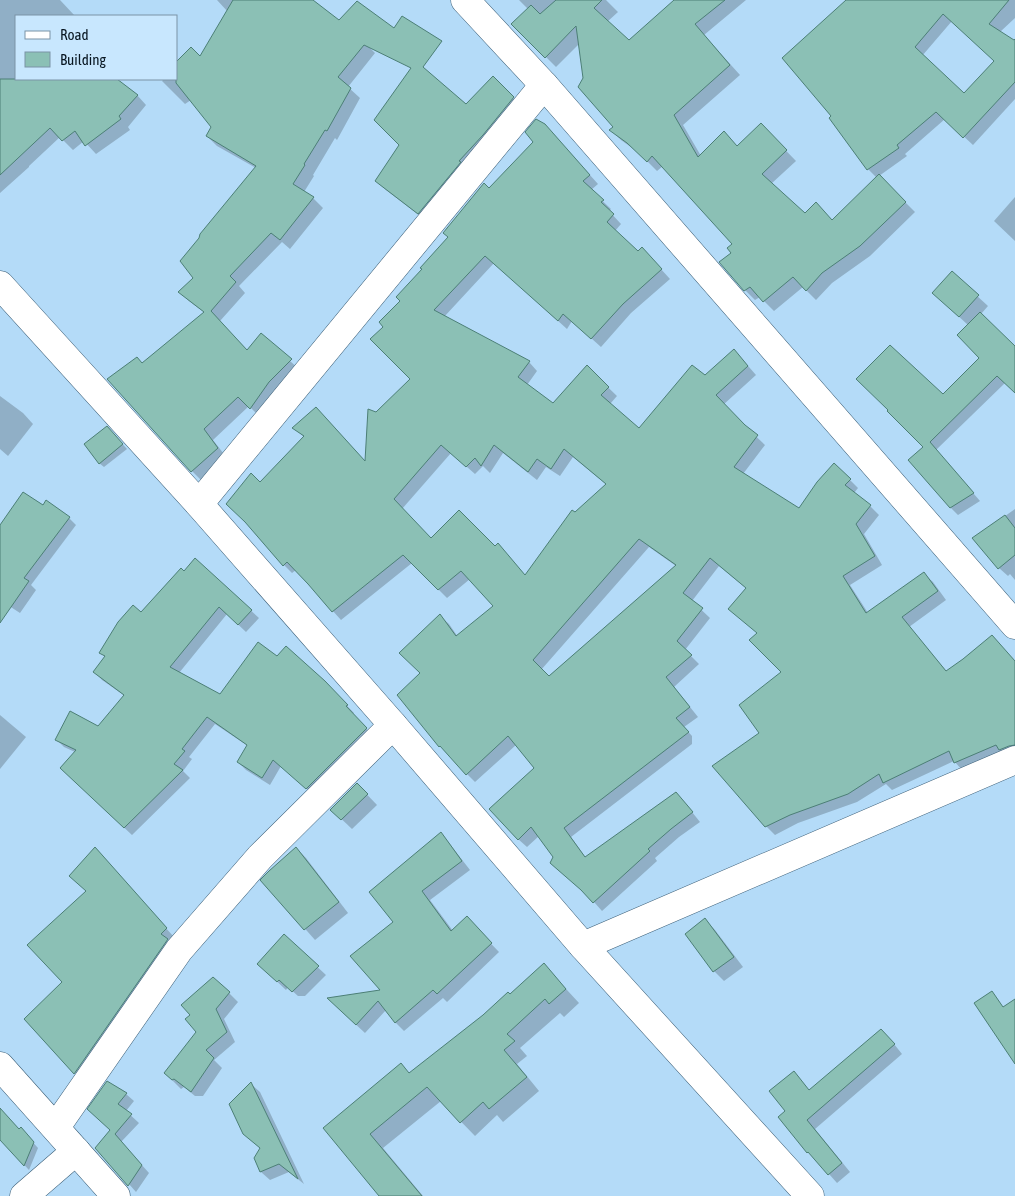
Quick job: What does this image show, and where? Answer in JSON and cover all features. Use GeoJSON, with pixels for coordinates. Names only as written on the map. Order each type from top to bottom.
{"type":"FeatureCollection","features":[{"type":"Feature","properties":{"kind":"street"},"geometry":{"type":"LineString","coordinates":[[465,0],[544,85],[1015,625]]}},
{"type":"Feature","properties":{"kind":"street"},"geometry":{"type":"LineString","coordinates":[[199,504],[544,85]]}},
{"type":"Feature","properties":{"kind":"street"},"geometry":{"type":"LineString","coordinates":[[1,288],[199,504],[393,725],[583,946],[810,1196]]}},
{"type":"Feature","properties":{"kind":"street"},"geometry":{"type":"LineString","coordinates":[[56,1128],[179,950],[260,857],[393,725]]}},
{"type":"Feature","properties":{"kind":"street"},"geometry":{"type":"LineString","coordinates":[[583,946],[1015,760]]}},
{"type":"Feature","properties":{"kind":"street"},"geometry":{"type":"LineString","coordinates":[[0,1066],[116,1196]]}},
{"type":"Feature","properties":{"kind":"street"},"geometry":{"type":"LineString","coordinates":[[24,1196],[76,1151]]}},
{"type":"Feature","properties":{"kind":"building"},"geometry":{"type":"Polygon","coordinates":[[[233,0],[313,0],[339,20],[357,1],[394,28],[402,16],[442,41],[423,67],[466,104],[493,76],[514,97],[459,161],[461,162],[418,214],[375,181],[399,145],[374,120],[411,68],[364,45],[338,77],[351,88],[327,131],[325,130],[293,184],[314,197],[280,240],[271,233],[230,276],[236,282],[211,311],[247,350],[261,333],[292,359],[269,382],[250,409],[238,397],[204,429],[218,448],[191,472],[107,379],[137,357],[142,363],[204,312],[178,292],[193,278],[180,261],[256,166],[206,136],[211,127],[176,83],[176,80],[178,80],[178,60],[191,47],[200,56],[233,0]]]}},
{"type":"Feature","properties":{"kind":"building"},"geometry":{"type":"Polygon","coordinates":[[[556,0],[602,0],[594,8],[629,40],[674,0],[725,0],[695,24],[730,65],[674,115],[698,157],[724,131],[737,146],[761,123],[787,150],[762,174],[805,213],[816,202],[832,220],[879,174],[906,202],[860,246],[822,273],[806,291],[793,277],[763,302],[750,287],[744,291],[719,262],[731,253],[727,248],[732,244],[652,156],[647,162],[627,143],[609,130],[613,127],[578,87],[583,78],[576,26],[545,58],[511,24],[531,5],[540,14],[556,0]]]}},
{"type":"Feature","properties":{"kind":"building"},"geometry":{"type":"Polygon","coordinates":[[[846,0],[1009,0],[989,24],[1015,39],[1015,82],[963,138],[936,112],[897,145],[899,148],[867,170],[829,118],[831,116],[782,58],[846,0]],[[943,14],[915,47],[964,93],[994,61],[943,14]]]}},
{"type":"Feature","properties":{"kind":"building"},"geometry":{"type":"Polygon","coordinates":[[[0,79],[118,80],[138,95],[119,116],[121,119],[85,146],[75,131],[62,141],[50,128],[0,175],[0,79]]]}},
{"type":"Feature","properties":{"kind":"building"},"geometry":{"type":"Polygon","coordinates":[[[536,119],[545,124],[590,175],[583,181],[604,200],[601,202],[614,214],[607,222],[638,251],[642,247],[662,269],[623,304],[591,339],[563,314],[558,321],[485,256],[434,310],[530,361],[518,377],[553,403],[587,365],[609,387],[601,395],[639,428],[692,365],[705,375],[734,349],[748,366],[716,395],[745,425],[758,435],[734,467],[799,508],[817,482],[834,463],[851,479],[845,485],[871,505],[856,524],[875,556],[843,576],[866,613],[924,572],[938,591],[902,617],[946,671],[992,635],[1015,661],[1015,745],[999,750],[996,745],[954,763],[949,751],[883,783],[879,774],[848,794],[790,815],[765,827],[712,766],[759,733],[739,705],[781,672],[749,640],[757,633],[728,609],[746,588],[710,558],[683,593],[703,608],[677,641],[692,655],[666,677],[690,707],[676,718],[689,732],[564,828],[585,857],[676,792],[693,812],[648,849],[650,851],[593,903],[550,863],[553,857],[531,827],[518,840],[489,809],[534,768],[508,736],[466,775],[439,747],[397,695],[420,673],[399,653],[440,614],[456,636],[493,606],[461,571],[438,590],[403,555],[332,612],[287,562],[283,566],[245,522],[226,504],[251,473],[260,482],[304,436],[292,428],[316,407],[365,461],[368,409],[376,412],[410,379],[370,339],[383,327],[379,322],[400,301],[396,297],[448,237],[443,233],[484,183],[489,188],[533,142],[525,132],[536,119]],[[441,445],[394,499],[431,538],[459,510],[495,546],[498,543],[525,575],[572,510],[575,512],[606,484],[564,449],[551,469],[537,459],[528,472],[494,445],[481,466],[475,458],[466,467],[441,445]],[[639,539],[533,660],[549,676],[676,565],[639,539]]]}},
{"type":"Feature","properties":{"kind":"building"},"geometry":{"type":"Polygon","coordinates":[[[952,271],[979,295],[959,317],[932,293],[952,271]]]}},
{"type":"Feature","properties":{"kind":"building"},"geometry":{"type":"Polygon","coordinates":[[[980,312],[1015,346],[1015,393],[997,376],[930,442],[974,493],[950,508],[908,460],[923,447],[856,379],[890,345],[943,394],[979,358],[957,335],[980,312]]]}},
{"type":"Feature","properties":{"kind":"building"},"geometry":{"type":"Polygon","coordinates":[[[107,426],[123,444],[99,464],[84,444],[107,426]]]}},
{"type":"Feature","properties":{"kind":"building"},"geometry":{"type":"Polygon","coordinates":[[[23,492],[43,505],[46,500],[70,517],[24,578],[29,581],[0,623],[0,525],[23,492]]]}},
{"type":"Feature","properties":{"kind":"building"},"geometry":{"type":"Polygon","coordinates":[[[1005,515],[1015,528],[1015,555],[998,569],[972,538],[1005,515]]]}},
{"type":"Feature","properties":{"kind":"building"},"geometry":{"type":"Polygon","coordinates":[[[195,558],[252,610],[238,625],[219,607],[170,667],[220,694],[258,642],[277,656],[286,646],[325,681],[367,728],[306,789],[273,760],[262,778],[237,762],[247,745],[207,717],[182,749],[185,751],[174,764],[183,770],[124,828],[60,768],[76,750],[55,740],[70,711],[98,726],[124,695],[93,672],[105,656],[99,653],[118,622],[133,605],[141,612],[181,568],[184,571],[195,558]]]}},
{"type":"Feature","properties":{"kind":"building"},"geometry":{"type":"Polygon","coordinates":[[[357,783],[368,794],[341,820],[330,810],[357,783]]]}},
{"type":"Feature","properties":{"kind":"building"},"geometry":{"type":"Polygon","coordinates":[[[441,832],[462,861],[422,891],[451,931],[467,916],[492,943],[437,994],[433,990],[395,1023],[378,1001],[356,1025],[327,998],[380,990],[350,956],[393,922],[369,892],[441,832]]]}},
{"type":"Feature","properties":{"kind":"building"},"geometry":{"type":"Polygon","coordinates":[[[95,847],[167,928],[161,934],[168,939],[74,1074],[24,1019],[62,982],[27,945],[86,891],[69,876],[95,847]]]}},
{"type":"Feature","properties":{"kind":"building"},"geometry":{"type":"Polygon","coordinates":[[[296,847],[339,902],[304,930],[260,880],[296,847]]]}},
{"type":"Feature","properties":{"kind":"building"},"geometry":{"type":"Polygon","coordinates":[[[705,918],[734,957],[713,972],[685,934],[705,918]]]}},
{"type":"Feature","properties":{"kind":"building"},"geometry":{"type":"Polygon","coordinates":[[[284,934],[319,966],[292,992],[279,980],[277,982],[257,964],[284,934]]]}},
{"type":"Feature","properties":{"kind":"building"},"geometry":{"type":"Polygon","coordinates":[[[544,963],[566,989],[549,1004],[545,999],[507,1034],[515,1041],[504,1050],[527,1077],[489,1109],[483,1102],[460,1123],[427,1087],[370,1134],[422,1196],[379,1196],[323,1128],[401,1063],[409,1073],[483,1015],[508,992],[510,994],[544,963]]]}},
{"type":"Feature","properties":{"kind":"building"},"geometry":{"type":"Polygon","coordinates":[[[213,977],[230,992],[216,1009],[227,1032],[206,1050],[214,1058],[191,1092],[164,1073],[196,1032],[185,1019],[190,1015],[181,1005],[213,977]]]}},
{"type":"Feature","properties":{"kind":"building"},"geometry":{"type":"Polygon","coordinates":[[[992,991],[1003,1007],[1015,999],[1015,1064],[974,1003],[992,991]]]}},
{"type":"Feature","properties":{"kind":"building"},"geometry":{"type":"Polygon","coordinates":[[[881,1029],[895,1044],[807,1120],[842,1163],[828,1175],[807,1153],[778,1117],[785,1111],[769,1091],[794,1071],[809,1090],[881,1029]]]}},
{"type":"Feature","properties":{"kind":"building"},"geometry":{"type":"Polygon","coordinates":[[[107,1081],[127,1093],[118,1104],[132,1114],[115,1134],[142,1165],[128,1186],[95,1148],[110,1130],[87,1109],[107,1081]]]}},
{"type":"Feature","properties":{"kind":"building"},"geometry":{"type":"Polygon","coordinates":[[[251,1082],[298,1179],[279,1164],[260,1172],[254,1158],[260,1148],[243,1134],[229,1104],[251,1082]]]}},
{"type":"Feature","properties":{"kind":"building"},"geometry":{"type":"Polygon","coordinates":[[[0,1108],[34,1142],[24,1166],[0,1140],[0,1108]]]}}]}
